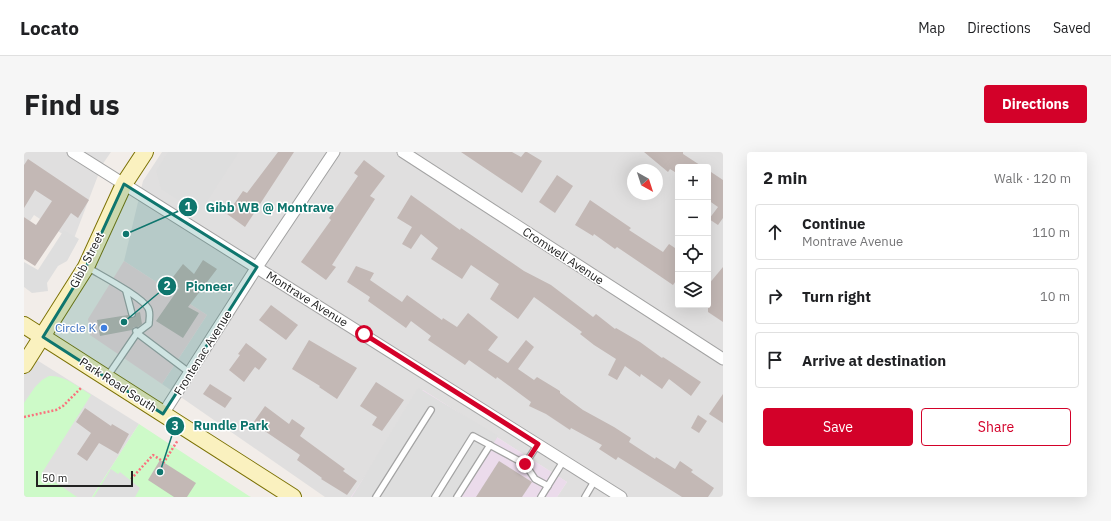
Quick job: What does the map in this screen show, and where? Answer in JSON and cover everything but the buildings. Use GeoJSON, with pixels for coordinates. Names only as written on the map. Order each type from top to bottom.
{"type":"FeatureCollection","features":[{"type":"Feature","properties":{"kind":"main road","name":"Gibb Street"},"geometry":{"type":"LineString","coordinates":[[24,365],[86,267],[124,184],[145,152]]}},
{"type":"Feature","properties":{"kind":"main road","name":"Park Road South"},"geometry":{"type":"LineString","coordinates":[[24,325],[293,497]]}},
{"type":"Feature","properties":{"kind":"street","name":"Montrave Avenue"},"geometry":{"type":"LineString","coordinates":[[73,152],[622,497]]}},
{"type":"Feature","properties":{"kind":"street","name":"Frontenac Avenue"},"geometry":{"type":"LineString","coordinates":[[163,414],[257,267],[334,152]]}},
{"type":"Feature","properties":{"kind":"street","name":"Cromwell Avenue"},"geometry":{"type":"LineString","coordinates":[[403,152],[723,359]]}},
{"type":"Feature","properties":{"kind":"lane"},"geometry":{"type":"LineString","coordinates":[[86,267],[140,299],[148,308],[150,314],[149,324],[136,331],[107,378]]}},
{"type":"Feature","properties":{"kind":"lane"},"geometry":{"type":"LineString","coordinates":[[126,291],[132,314]]}},
{"type":"Feature","properties":{"kind":"lane"},"geometry":{"type":"LineString","coordinates":[[136,331],[190,373]]}},
{"type":"Feature","properties":{"kind":"lane"},"geometry":{"type":"LineString","coordinates":[[376,497],[431,410]]}},
{"type":"Feature","properties":{"kind":"lane"},"geometry":{"type":"LineString","coordinates":[[435,497],[473,436],[525,464],[534,479],[548,486]]}},
{"type":"Feature","properties":{"kind":"lane"},"geometry":{"type":"LineString","coordinates":[[525,464],[538,444]]}},
{"type":"Feature","properties":{"kind":"lane"},"geometry":{"type":"LineString","coordinates":[[457,497],[490,445]]}},
{"type":"Feature","properties":{"kind":"lane"},"geometry":{"type":"LineString","coordinates":[[541,497],[564,460]]}},
{"type":"Feature","properties":{"kind":"lane"},"geometry":{"type":"LineString","coordinates":[[585,497],[595,480]]}},
{"type":"Feature","properties":{"kind":"path"},"geometry":{"type":"LineString","coordinates":[[24,417],[56,410],[63,406],[82,387]]}},
{"type":"Feature","properties":{"kind":"path"},"geometry":{"type":"LineString","coordinates":[[131,479],[153,455],[164,462],[185,428]]}},
{"type":"Feature","properties":{"kind":"highlighted area"},"geometry":{"type":"Polygon","coordinates":[[[124,184],[257,267],[163,414],[43,337],[86,267],[124,184]]]}},
{"type":"Feature","properties":{"kind":"shaded area"},"geometry":{"type":"Polygon","coordinates":[[[24,152],[111,152],[102,165],[73,241],[34,215],[30,221],[24,217],[24,152]]]}},
{"type":"Feature","properties":{"kind":"shaded area"},"geometry":{"type":"Polygon","coordinates":[[[162,152],[723,152],[723,497],[557,497],[567,482],[423,390],[351,497],[325,497],[162,384],[207,315],[124,261],[143,181],[162,152]]]}},
{"type":"Feature","properties":{"kind":"shaded area"},"geometry":{"type":"Polygon","coordinates":[[[168,152],[239,152],[199,214],[161,189],[156,171],[168,152]]]}},
{"type":"Feature","properties":{"kind":"shaded area"},"geometry":{"type":"Polygon","coordinates":[[[64,230],[79,239],[67,261],[58,266],[47,283],[48,291],[32,293],[24,287],[24,262],[38,270],[64,230]]]}},
{"type":"Feature","properties":{"kind":"shaded area"},"geometry":{"type":"Polygon","coordinates":[[[124,261],[207,315],[162,384],[90,335],[88,319],[124,261]]]}},
{"type":"Feature","properties":{"kind":"shaded area"},"geometry":{"type":"Polygon","coordinates":[[[24,352],[139,424],[92,497],[24,497],[24,352]]]}},
{"type":"Feature","properties":{"kind":"shaded area"},"geometry":{"type":"Polygon","coordinates":[[[418,388],[498,436],[461,497],[352,497],[418,388]]]}},
{"type":"Feature","properties":{"kind":"shaded area"},"geometry":{"type":"Polygon","coordinates":[[[423,390],[567,482],[557,497],[351,497],[423,390]]]}},
{"type":"Feature","properties":{"kind":"shaded area"},"geometry":{"type":"Polygon","coordinates":[[[111,469],[118,474],[120,472],[140,488],[135,497],[94,497],[111,469]]]}},
{"type":"Feature","properties":{"kind":"green space"},"geometry":{"type":"Polygon","coordinates":[[[49,376],[66,379],[91,395],[42,473],[77,497],[24,497],[24,403],[35,387],[49,376]]]}},
{"type":"Feature","properties":{"kind":"green space"},"geometry":{"type":"Polygon","coordinates":[[[139,424],[249,496],[251,497],[92,497],[139,424]]]}},
{"type":"Feature","properties":{"kind":"place","name":"Gibb WB @ Montrave"},"geometry":{"type":"Point","coordinates":[126,234]}},
{"type":"Feature","properties":{"kind":"place","name":"Pioneer"},"geometry":{"type":"Point","coordinates":[124,322]}},
{"type":"Feature","properties":{"kind":"place","name":"Circle K"},"geometry":{"type":"Point","coordinates":[104,328]}},
{"type":"Feature","properties":{"kind":"place","name":"Rundle Park"},"geometry":{"type":"Point","coordinates":[160,472]}},
{"type":"Feature","properties":{"kind":"route"},"geometry":{"type":"LineString","coordinates":[[364,334],[538,444],[525,464]]}}]}
